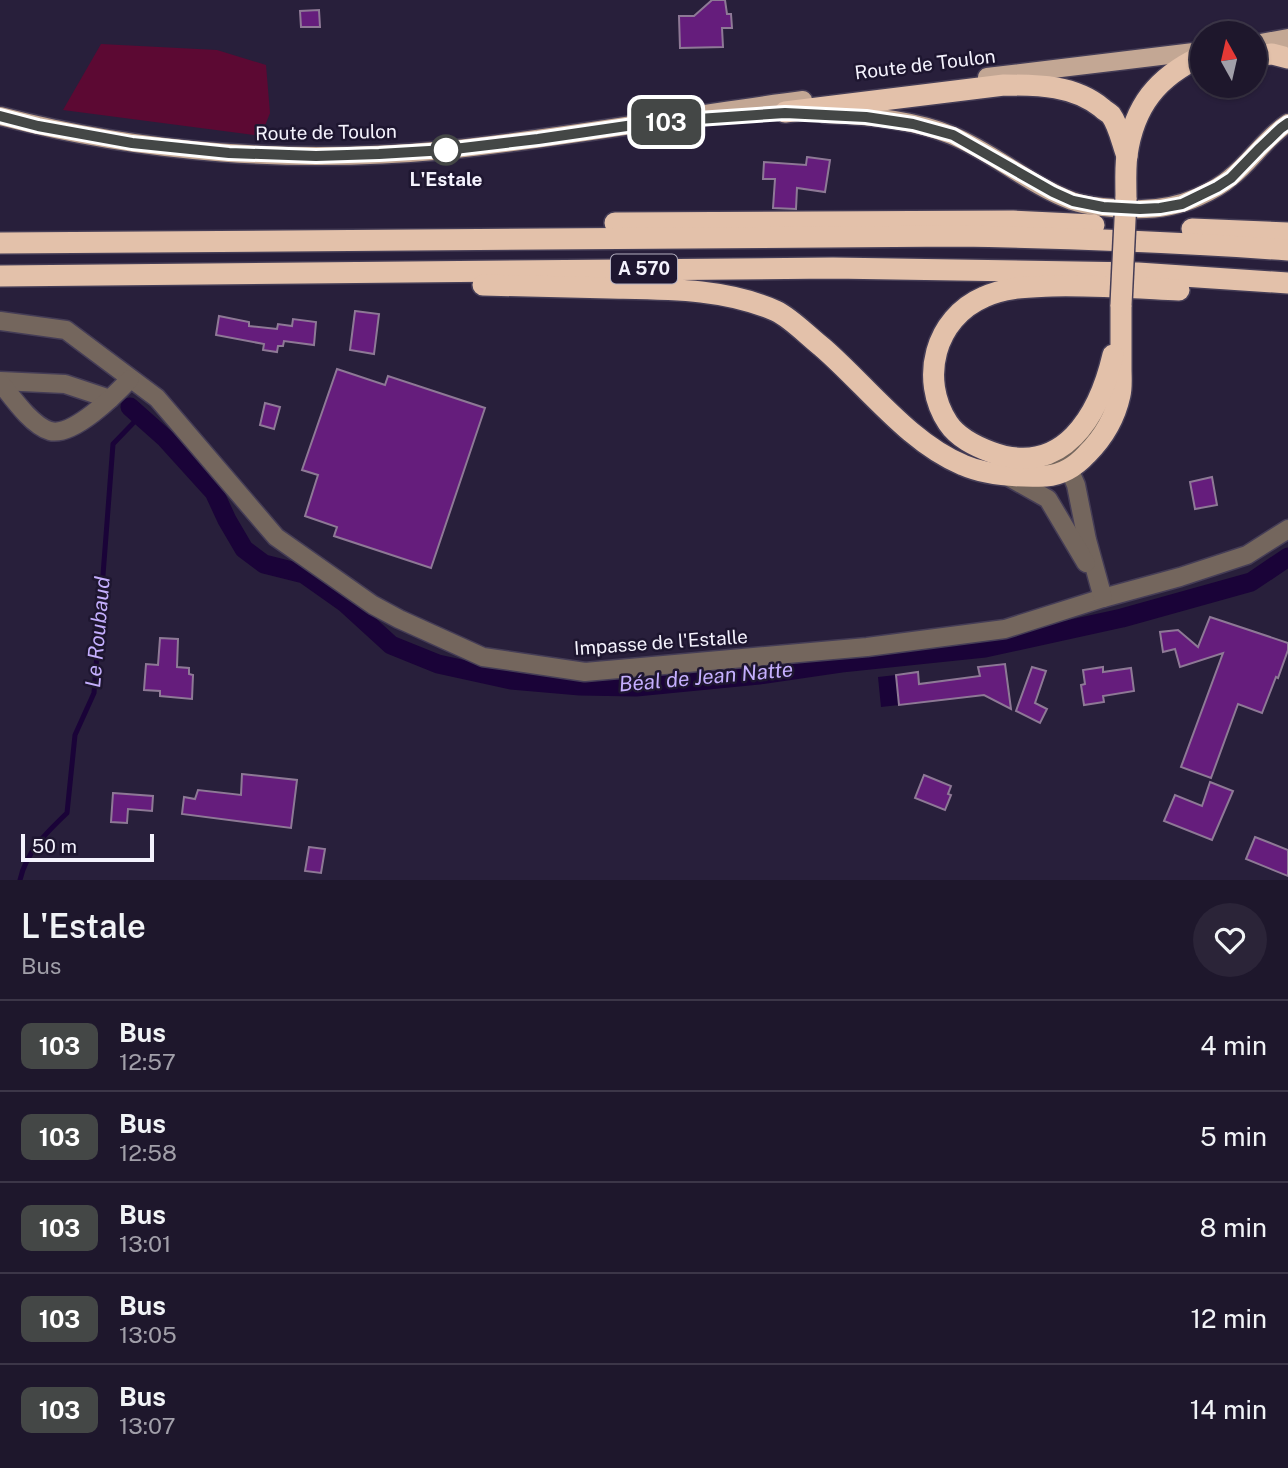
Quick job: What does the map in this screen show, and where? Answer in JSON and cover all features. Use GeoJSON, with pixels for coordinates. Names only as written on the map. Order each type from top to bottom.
{"type":"FeatureCollection","features":[{"type":"Feature","properties":{"kind":"highway"},"geometry":{"type":"LineString","coordinates":[[1267,55],[1288,58]]}},
{"type":"Feature","properties":{"kind":"highway"},"geometry":{"type":"LineString","coordinates":[[173,273],[335,284],[523,285],[652,289],[725,295],[779,312],[831,355],[907,429],[936,450],[963,466],[1007,477],[1083,459],[1107,430],[1115,412],[1120,393],[1127,156],[1136,116],[1146,100],[1167,77],[1190,62]]}},
{"type":"Feature","properties":{"kind":"highway"},"geometry":{"type":"LineString","coordinates":[[1127,156],[1157,103],[1167,91],[1190,75]]}},
{"type":"Feature","properties":{"kind":"highway"},"geometry":{"type":"LineString","coordinates":[[785,113],[1004,85],[1039,85],[1062,88],[1093,101],[1111,115],[1127,156]]}},
{"type":"Feature","properties":{"kind":"highway"},"geometry":{"type":"LineString","coordinates":[[37,243],[127,228],[779,222],[1013,222],[1288,233]]}},
{"type":"Feature","properties":{"kind":"highway","name":"A 570"},"geometry":{"type":"LineString","coordinates":[[0,243],[959,236],[1184,243],[1288,250]]}},
{"type":"Feature","properties":{"kind":"highway","name":"A 570"},"geometry":{"type":"LineString","coordinates":[[0,276],[833,268],[1138,273],[1288,283]]}},
{"type":"Feature","properties":{"kind":"highway"},"geometry":{"type":"LineString","coordinates":[[1056,465],[1002,456],[980,448],[962,438],[949,424],[939,405],[934,383],[934,363],[938,345],[946,330],[969,306],[985,296],[1008,290],[1084,285],[1288,297]]}},
{"type":"Feature","properties":{"kind":"highway"},"geometry":{"type":"LineString","coordinates":[[1056,465],[1066,444],[1081,429],[1101,398],[1113,358],[1121,310]]}},
{"type":"Feature","properties":{"kind":"main road"},"geometry":{"type":"LineString","coordinates":[[1267,42],[1288,38]]}},
{"type":"Feature","properties":{"kind":"main road","name":"Route de Toulon"},"geometry":{"type":"LineString","coordinates":[[0,116],[38,126],[132,143],[241,154],[379,154],[446,150],[538,139],[780,103],[1190,55]]}},
{"type":"Feature","properties":{"kind":"main road","name":"Route de Toulon"},"geometry":{"type":"LineString","coordinates":[[654,122],[785,113],[866,117],[913,124],[953,135],[1073,201],[1103,207],[1140,209],[1182,204],[1217,187],[1231,178],[1288,123]]}},
{"type":"Feature","properties":{"kind":"street","name":"Impasse de l'Estalle"},"geometry":{"type":"LineString","coordinates":[[0,321],[66,330],[157,398],[276,537],[373,605],[399,620],[483,657],[585,672],[866,646],[1005,629],[1247,555],[1288,529]]}},
{"type":"Feature","properties":{"kind":"street"},"geometry":{"type":"LineString","coordinates":[[0,381],[31,419],[51,431],[64,430],[89,416],[130,379]]}},
{"type":"Feature","properties":{"kind":"street"},"geometry":{"type":"LineString","coordinates":[[0,381],[65,384],[110,399]]}},
{"type":"Feature","properties":{"kind":"street"},"geometry":{"type":"LineString","coordinates":[[1048,499],[1056,465]]}},
{"type":"Feature","properties":{"kind":"street"},"geometry":{"type":"LineString","coordinates":[[1056,465],[1076,485],[1103,598]]}},
{"type":"Feature","properties":{"kind":"street"},"geometry":{"type":"LineString","coordinates":[[1007,477],[1048,499],[1082,555],[1103,598]]}},
{"type":"Feature","properties":{"kind":"shaded area"},"geometry":{"type":"Polygon","coordinates":[[[101,44],[217,50],[266,65],[270,113],[261,136],[63,110],[101,44]]]}},
{"type":"Feature","properties":{"kind":"shaded area"},"geometry":{"type":"Polygon","coordinates":[[[896,675],[899,705],[881,707],[878,677],[896,675]]]}},
{"type":"Feature","properties":{"kind":"building"},"geometry":{"type":"Polygon","coordinates":[[[712,0],[725,0],[727,14],[731,14],[732,28],[722,28],[723,47],[680,48],[679,16],[694,16],[712,0]]]}},
{"type":"Feature","properties":{"kind":"building"},"geometry":{"type":"Polygon","coordinates":[[[319,10],[320,27],[301,27],[300,11],[319,10]]]}},
{"type":"Feature","properties":{"kind":"building"},"geometry":{"type":"Polygon","coordinates":[[[807,157],[830,160],[825,192],[797,188],[796,209],[773,208],[775,179],[763,179],[764,162],[806,165],[807,157]]]}},
{"type":"Feature","properties":{"kind":"building"},"geometry":{"type":"Polygon","coordinates":[[[355,311],[379,314],[374,354],[350,350],[355,311]]]}},
{"type":"Feature","properties":{"kind":"building"},"geometry":{"type":"Polygon","coordinates":[[[219,316],[249,322],[249,326],[277,329],[278,324],[292,326],[293,319],[316,322],[314,345],[284,341],[283,346],[278,346],[277,352],[263,350],[264,344],[216,335],[219,316]]]}},
{"type":"Feature","properties":{"kind":"building"},"geometry":{"type":"Polygon","coordinates":[[[337,369],[385,385],[388,376],[485,408],[431,568],[334,536],[337,527],[305,516],[318,475],[302,470],[337,369]]]}},
{"type":"Feature","properties":{"kind":"building"},"geometry":{"type":"Polygon","coordinates":[[[265,403],[280,407],[274,429],[260,425],[265,403]]]}},
{"type":"Feature","properties":{"kind":"building"},"geometry":{"type":"Polygon","coordinates":[[[1212,477],[1217,505],[1195,509],[1190,482],[1212,477]]]}},
{"type":"Feature","properties":{"kind":"building"},"geometry":{"type":"Polygon","coordinates":[[[1210,617],[1288,643],[1278,678],[1276,677],[1262,713],[1238,704],[1211,778],[1181,767],[1223,653],[1180,667],[1175,649],[1163,652],[1160,632],[1178,630],[1198,647],[1210,617]]]}},
{"type":"Feature","properties":{"kind":"building"},"geometry":{"type":"Polygon","coordinates":[[[160,638],[178,639],[177,667],[189,668],[189,674],[193,675],[192,699],[160,696],[160,691],[144,690],[146,664],[158,665],[160,638]]]}},
{"type":"Feature","properties":{"kind":"building"},"geometry":{"type":"Polygon","coordinates":[[[1005,664],[1011,709],[984,695],[899,705],[896,675],[918,672],[919,684],[980,676],[978,667],[1005,664]]]}},
{"type":"Feature","properties":{"kind":"building"},"geometry":{"type":"Polygon","coordinates":[[[1032,667],[1046,671],[1035,703],[1047,709],[1040,723],[1016,711],[1032,667]]]}},
{"type":"Feature","properties":{"kind":"building"},"geometry":{"type":"Polygon","coordinates":[[[1103,667],[1103,672],[1131,668],[1134,691],[1103,696],[1104,702],[1084,705],[1081,685],[1085,684],[1083,670],[1103,667]]]}},
{"type":"Feature","properties":{"kind":"building"},"geometry":{"type":"Polygon","coordinates":[[[242,774],[297,780],[291,828],[182,814],[184,797],[195,799],[198,790],[241,795],[242,774]]]}},
{"type":"Feature","properties":{"kind":"building"},"geometry":{"type":"Polygon","coordinates":[[[924,775],[951,786],[948,794],[951,795],[945,810],[915,798],[924,775]]]}},
{"type":"Feature","properties":{"kind":"building"},"geometry":{"type":"Polygon","coordinates":[[[1210,782],[1233,791],[1212,840],[1164,821],[1175,795],[1202,806],[1210,782]]]}},
{"type":"Feature","properties":{"kind":"building"},"geometry":{"type":"Polygon","coordinates":[[[113,793],[153,796],[152,811],[128,809],[127,823],[111,822],[113,793]]]}},
{"type":"Feature","properties":{"kind":"building"},"geometry":{"type":"Polygon","coordinates":[[[1255,837],[1288,850],[1288,876],[1246,859],[1255,837]]]}},
{"type":"Feature","properties":{"kind":"building"},"geometry":{"type":"Polygon","coordinates":[[[309,847],[325,849],[321,873],[305,871],[309,847]]]}},
{"type":"Feature","properties":{"kind":"waterway","name":"Béal de Jean Natte"},"geometry":{"type":"LineString","coordinates":[[130,407],[166,439],[214,492],[244,549],[264,564],[304,574],[345,603],[391,645],[438,664],[511,680],[580,686],[636,687],[985,648],[1122,618],[1251,582],[1288,557]]}},
{"type":"Feature","properties":{"kind":"waterway","name":"Le Roubaud"},"geometry":{"type":"LineString","coordinates":[[20,880],[32,852],[67,813],[75,735],[94,693],[113,444],[140,416]]}},
{"type":"Feature","properties":{"kind":"bus line","name":"103"},"geometry":{"type":"LineString","coordinates":[[0,116],[38,126],[132,143],[229,153],[316,156],[446,150],[654,122],[785,113],[834,114],[934,129],[953,135],[1073,201],[1103,207],[1140,209],[1182,204],[1217,187],[1231,178],[1288,123]]}},
{"type":"Feature","properties":{"kind":"place","name":"L'Estale"},"geometry":{"type":"Point","coordinates":[446,150]}}]}
